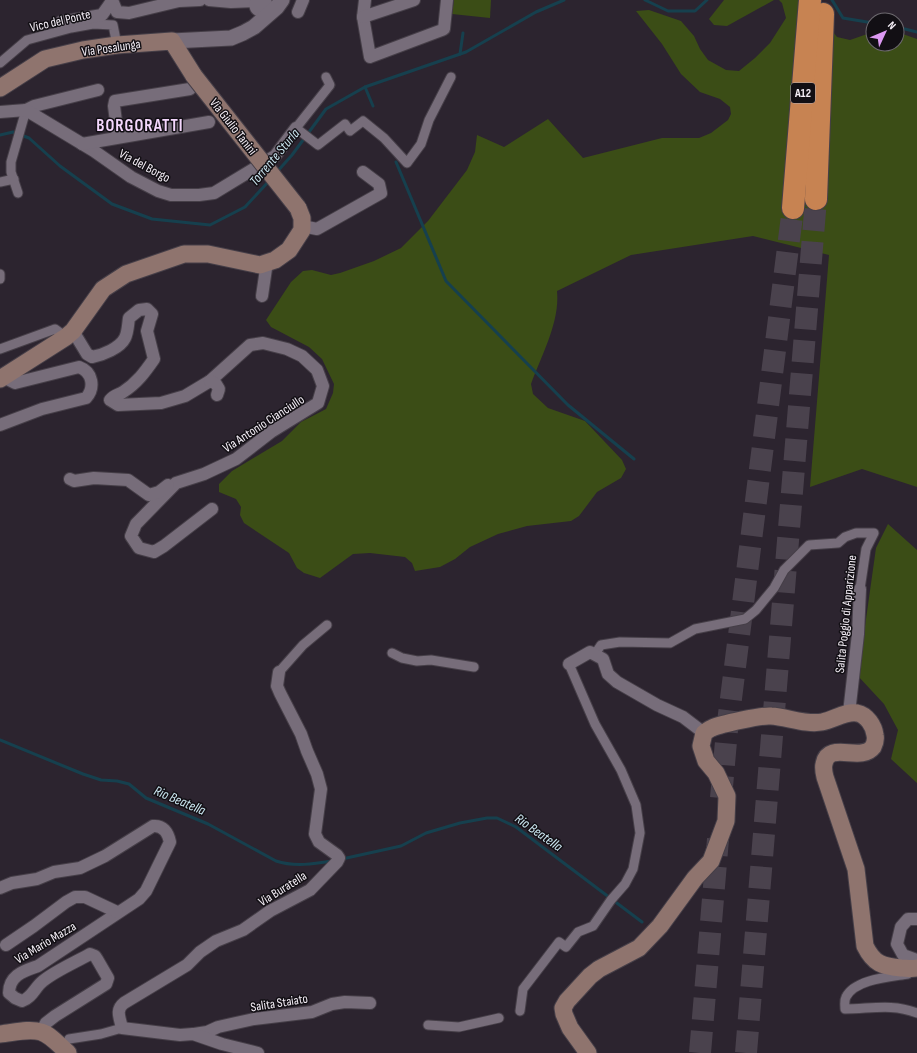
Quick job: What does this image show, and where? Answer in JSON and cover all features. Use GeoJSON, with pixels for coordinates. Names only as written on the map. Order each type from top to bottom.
{"type":"FeatureCollection","features":[{"type":"Feature","properties":{"kind":"highway","name":"A12"},"geometry":{"type":"LineString","coordinates":[[793,208],[810,0]]}},
{"type":"Feature","properties":{"kind":"highway","name":"A12"},"geometry":{"type":"LineString","coordinates":[[816,188],[824,0]]}},
{"type":"Feature","properties":{"kind":"main road","name":"Via Posalunga"},"geometry":{"type":"LineString","coordinates":[[0,88],[45,59],[83,50],[117,45],[172,41]]}},
{"type":"Feature","properties":{"kind":"main road","name":"Via Giulio Tanini"},"geometry":{"type":"LineString","coordinates":[[172,41],[192,83],[298,208],[302,218],[302,226]]}},
{"type":"Feature","properties":{"kind":"main road"},"geometry":{"type":"LineString","coordinates":[[2,378],[69,334],[103,289],[126,274],[184,254],[208,254],[260,264],[275,260],[289,250],[302,230],[302,226]]}},
{"type":"Feature","properties":{"kind":"main road"},"geometry":{"type":"LineString","coordinates":[[588,1053],[570,1028],[564,1014],[563,1008],[567,1001],[590,976],[599,969],[639,948],[660,926],[695,878],[711,861],[726,821],[727,796],[716,772],[706,761],[701,746],[704,733],[712,728],[723,725],[747,719],[770,716],[822,722],[849,713],[858,713],[869,721],[874,728],[876,737],[875,744],[871,749],[864,753],[834,752],[828,757],[824,764],[825,776],[856,869],[865,946],[869,954],[877,962],[886,966],[916,965]]}},
{"type":"Feature","properties":{"kind":"main road"},"geometry":{"type":"LineString","coordinates":[[0,1034],[41,1032],[68,1046]]}},
{"type":"Feature","properties":{"kind":"street"},"geometry":{"type":"LineString","coordinates":[[112,0],[117,12],[128,13],[179,1],[200,0]]}},
{"type":"Feature","properties":{"kind":"street"},"geometry":{"type":"LineString","coordinates":[[61,22],[102,15],[112,0]]}},
{"type":"Feature","properties":{"kind":"street"},"geometry":{"type":"LineString","coordinates":[[209,0],[231,2],[266,2],[250,30]]}},
{"type":"Feature","properties":{"kind":"street"},"geometry":{"type":"LineString","coordinates":[[298,12],[303,0]]}},
{"type":"Feature","properties":{"kind":"street"},"geometry":{"type":"LineString","coordinates":[[365,0],[363,17],[370,57],[444,29],[447,0]]}},
{"type":"Feature","properties":{"kind":"street"},"geometry":{"type":"LineString","coordinates":[[363,17],[414,0]]}},
{"type":"Feature","properties":{"kind":"street","name":"Via Posalunga"},"geometry":{"type":"LineString","coordinates":[[172,41],[231,38],[250,30],[277,7],[266,2]]}},
{"type":"Feature","properties":{"kind":"street","name":"Vico del Ponte"},"geometry":{"type":"LineString","coordinates":[[0,64],[28,40],[71,28],[93,24],[113,25],[117,45]]}},
{"type":"Feature","properties":{"kind":"street","name":"Via del Borgo"},"geometry":{"type":"LineString","coordinates":[[24,114],[82,144],[131,177],[158,191],[171,195],[199,195],[214,193],[275,156],[330,85],[326,77]]}},
{"type":"Feature","properties":{"kind":"street"},"geometry":{"type":"LineString","coordinates":[[296,128],[318,145],[345,124],[350,131],[363,121],[384,138],[407,162],[421,144],[429,120],[451,77]]}},
{"type":"Feature","properties":{"kind":"street","name":"Via del Borgo"},"geometry":{"type":"LineString","coordinates":[[118,137],[114,106],[115,101],[192,83]]}},
{"type":"Feature","properties":{"kind":"street"},"geometry":{"type":"LineString","coordinates":[[18,193],[11,172],[11,162],[24,114],[34,106],[98,90]]}},
{"type":"Feature","properties":{"kind":"street"},"geometry":{"type":"LineString","coordinates":[[0,112],[24,114]]}},
{"type":"Feature","properties":{"kind":"street","name":"Via del Borgo"},"geometry":{"type":"LineString","coordinates":[[82,144],[208,122]]}},
{"type":"Feature","properties":{"kind":"street"},"geometry":{"type":"LineString","coordinates":[[302,226],[317,229],[380,193],[379,184],[363,172]]}},
{"type":"Feature","properties":{"kind":"street"},"geometry":{"type":"LineString","coordinates":[[0,182],[14,179]]}},
{"type":"Feature","properties":{"kind":"street"},"geometry":{"type":"LineString","coordinates":[[262,296],[267,262]]}},
{"type":"Feature","properties":{"kind":"street"},"geometry":{"type":"LineString","coordinates":[[0,274],[0,279]]}},
{"type":"Feature","properties":{"kind":"street","name":"Via Antonio Cianciullo"},"geometry":{"type":"LineString","coordinates":[[69,334],[87,354],[92,357],[102,355],[119,345],[125,338],[129,318],[139,310],[147,309],[152,314],[147,331],[154,359],[142,377],[123,392],[113,396],[110,400],[118,405],[161,403],[184,396],[210,381],[250,345],[263,343],[287,349],[302,356],[317,370],[323,386],[318,403],[271,432],[236,459],[204,474],[176,483],[136,524],[131,536],[139,548],[154,552],[212,509]]}},
{"type":"Feature","properties":{"kind":"street"},"geometry":{"type":"LineString","coordinates":[[0,349],[55,329],[69,334]]}},
{"type":"Feature","properties":{"kind":"street"},"geometry":{"type":"LineString","coordinates":[[0,425],[42,409],[86,398],[90,393],[92,386],[90,377],[84,369],[80,367],[15,383],[2,378]]}},
{"type":"Feature","properties":{"kind":"street"},"geometry":{"type":"LineString","coordinates":[[210,381],[216,384],[219,389],[217,395]]}},
{"type":"Feature","properties":{"kind":"street","name":"Via Antonio Cianciullo"},"geometry":{"type":"LineString","coordinates":[[70,478],[74,480],[94,478],[128,480],[149,495],[160,492],[180,476],[204,474]]}},
{"type":"Feature","properties":{"kind":"street","name":"Salita Poggio di Apparizione"},"geometry":{"type":"LineString","coordinates":[[569,664],[590,652],[595,654],[601,645],[620,642],[670,643],[695,629],[745,619],[756,610],[774,588],[784,570],[809,545],[838,543],[845,537],[856,532],[874,532],[866,549],[860,589],[858,634],[849,713]]}},
{"type":"Feature","properties":{"kind":"street"},"geometry":{"type":"LineString","coordinates":[[279,672],[303,645],[326,625]]}},
{"type":"Feature","properties":{"kind":"street"},"geometry":{"type":"LineString","coordinates":[[392,653],[402,658],[417,661],[431,660],[474,666]]}},
{"type":"Feature","properties":{"kind":"street"},"geometry":{"type":"LineString","coordinates":[[595,654],[603,659],[608,674],[617,682],[657,705],[683,717],[704,733]]}},
{"type":"Feature","properties":{"kind":"street"},"geometry":{"type":"LineString","coordinates":[[520,1011],[523,989],[559,942],[566,947],[578,932],[593,926],[624,884],[633,869],[640,833],[636,805],[621,770],[595,724],[569,664]]}},
{"type":"Feature","properties":{"kind":"street","name":"Via Buratella"},"geometry":{"type":"LineString","coordinates":[[122,1028],[118,1008],[124,1003],[187,965],[200,952],[216,941],[243,930],[270,911],[310,890],[337,862],[339,858],[338,855],[319,842],[315,834],[321,789],[317,774],[301,734],[277,686],[279,672]]}},
{"type":"Feature","properties":{"kind":"street","name":"Via Mario Mazza"},"geometry":{"type":"LineString","coordinates":[[0,888],[12,883],[37,880],[54,872],[80,868],[105,856],[150,827],[157,826],[164,829],[170,842],[146,891],[139,899],[117,912],[38,966],[19,973],[12,982],[9,992],[15,998],[22,1001],[29,997],[38,986],[48,978],[90,954],[95,956],[97,959],[108,978],[106,984],[55,1016],[46,1023],[41,1032]]}},
{"type":"Feature","properties":{"kind":"street"},"geometry":{"type":"LineString","coordinates":[[6,945],[75,897],[85,897],[117,912]]}},
{"type":"Feature","properties":{"kind":"street"},"geometry":{"type":"LineString","coordinates":[[917,920],[908,919],[901,927],[898,944],[903,955],[916,965],[912,974],[881,978],[855,986],[845,998],[845,1009],[882,1006],[917,1013]]}},
{"type":"Feature","properties":{"kind":"street","name":"Salita Staiato"},"geometry":{"type":"LineString","coordinates":[[193,1034],[207,1032],[218,1027],[254,1019],[312,1012],[332,1004],[345,1002],[370,1004]]}},
{"type":"Feature","properties":{"kind":"street"},"geometry":{"type":"LineString","coordinates":[[428,1025],[459,1027],[499,1018]]}},
{"type":"Feature","properties":{"kind":"street"},"geometry":{"type":"LineString","coordinates":[[68,1046],[122,1028],[180,1035],[193,1034],[222,1044],[258,1053]]}},
{"type":"Feature","properties":{"kind":"green space"},"geometry":{"type":"Polygon","coordinates":[[[454,0],[491,0],[490,18],[452,14],[454,0]]]}},
{"type":"Feature","properties":{"kind":"green space"},"geometry":{"type":"Polygon","coordinates":[[[724,0],[774,0],[727,26],[714,25],[709,19],[724,0]]]}},
{"type":"Feature","properties":{"kind":"green space"},"geometry":{"type":"Polygon","coordinates":[[[779,0],[808,0],[837,37],[850,40],[865,35],[865,52],[905,52],[905,35],[917,39],[917,487],[862,469],[810,487],[829,255],[753,236],[631,255],[557,291],[556,314],[545,350],[531,384],[533,394],[548,408],[585,421],[622,460],[626,469],[621,478],[597,492],[579,516],[571,521],[527,526],[498,534],[470,547],[455,559],[440,567],[415,571],[412,563],[405,557],[370,553],[353,554],[320,578],[304,573],[297,568],[289,553],[244,523],[240,515],[241,507],[236,499],[219,492],[219,484],[232,471],[282,441],[301,422],[326,409],[333,393],[334,384],[322,359],[309,347],[271,327],[266,320],[291,282],[303,271],[312,270],[331,275],[340,273],[374,261],[401,248],[428,221],[467,170],[475,152],[477,135],[504,147],[548,119],[583,158],[662,138],[699,138],[711,133],[728,120],[731,114],[730,107],[720,99],[700,92],[681,74],[662,44],[636,11],[649,10],[681,21],[694,36],[700,49],[708,60],[726,70],[739,71],[770,43],[786,18],[782,3],[779,0]]]}},
{"type":"Feature","properties":{"kind":"green space"},"geometry":{"type":"Polygon","coordinates":[[[888,524],[917,550],[917,783],[891,759],[898,730],[884,704],[858,676],[876,548],[888,524]]]}},
{"type":"Feature","properties":{"kind":"waterway","name":"Torrente Sturla"},"geometry":{"type":"LineString","coordinates":[[276,173],[292,155],[326,109],[365,87],[466,52],[536,12],[564,0]]}},
{"type":"Feature","properties":{"kind":"waterway","name":"Torrente Sturla"},"geometry":{"type":"LineString","coordinates":[[645,0],[668,11],[695,11],[707,0]]}},
{"type":"Feature","properties":{"kind":"waterway","name":"Torrente Sturla"},"geometry":{"type":"LineString","coordinates":[[832,0],[843,18],[865,22]]}},
{"type":"Feature","properties":{"kind":"waterway","name":"Torrente Sturla"},"geometry":{"type":"LineString","coordinates":[[905,29],[917,32]]}},
{"type":"Feature","properties":{"kind":"waterway"},"geometry":{"type":"LineString","coordinates":[[460,54],[463,33]]}},
{"type":"Feature","properties":{"kind":"waterway"},"geometry":{"type":"LineString","coordinates":[[365,87],[373,106]]}},
{"type":"Feature","properties":{"kind":"waterway","name":"Torrente Sturla"},"geometry":{"type":"LineString","coordinates":[[0,135],[13,132],[29,138],[60,166],[112,204],[152,219],[210,225],[245,207],[270,180]]}},
{"type":"Feature","properties":{"kind":"waterway"},"geometry":{"type":"LineString","coordinates":[[396,162],[446,281],[568,405],[634,459]]}},
{"type":"Feature","properties":{"kind":"waterway","name":"Rio Beatella"},"geometry":{"type":"LineString","coordinates":[[0,740],[83,774],[101,780],[117,781],[129,784],[146,798],[208,824],[276,861],[290,864],[311,864],[332,861]]}},
{"type":"Feature","properties":{"kind":"waterway","name":"Rio Beatella"},"geometry":{"type":"LineString","coordinates":[[342,859],[401,846],[426,833],[460,823],[487,818],[497,818],[516,827],[642,922]]}},
{"type":"Feature","properties":{"kind":"tunnel"},"geometry":{"type":"LineString","coordinates":[[746,1053],[816,199]]}},
{"type":"Feature","properties":{"kind":"tunnel"},"geometry":{"type":"LineString","coordinates":[[721,798],[727,730],[793,208]]}},
{"type":"Feature","properties":{"kind":"tunnel"},"geometry":{"type":"LineString","coordinates":[[700,1053],[718,839]]}},
{"type":"Feature","properties":{"kind":"district","name":"BORGORATTI"},"geometry":{"type":"Point","coordinates":[140,125]}}]}
